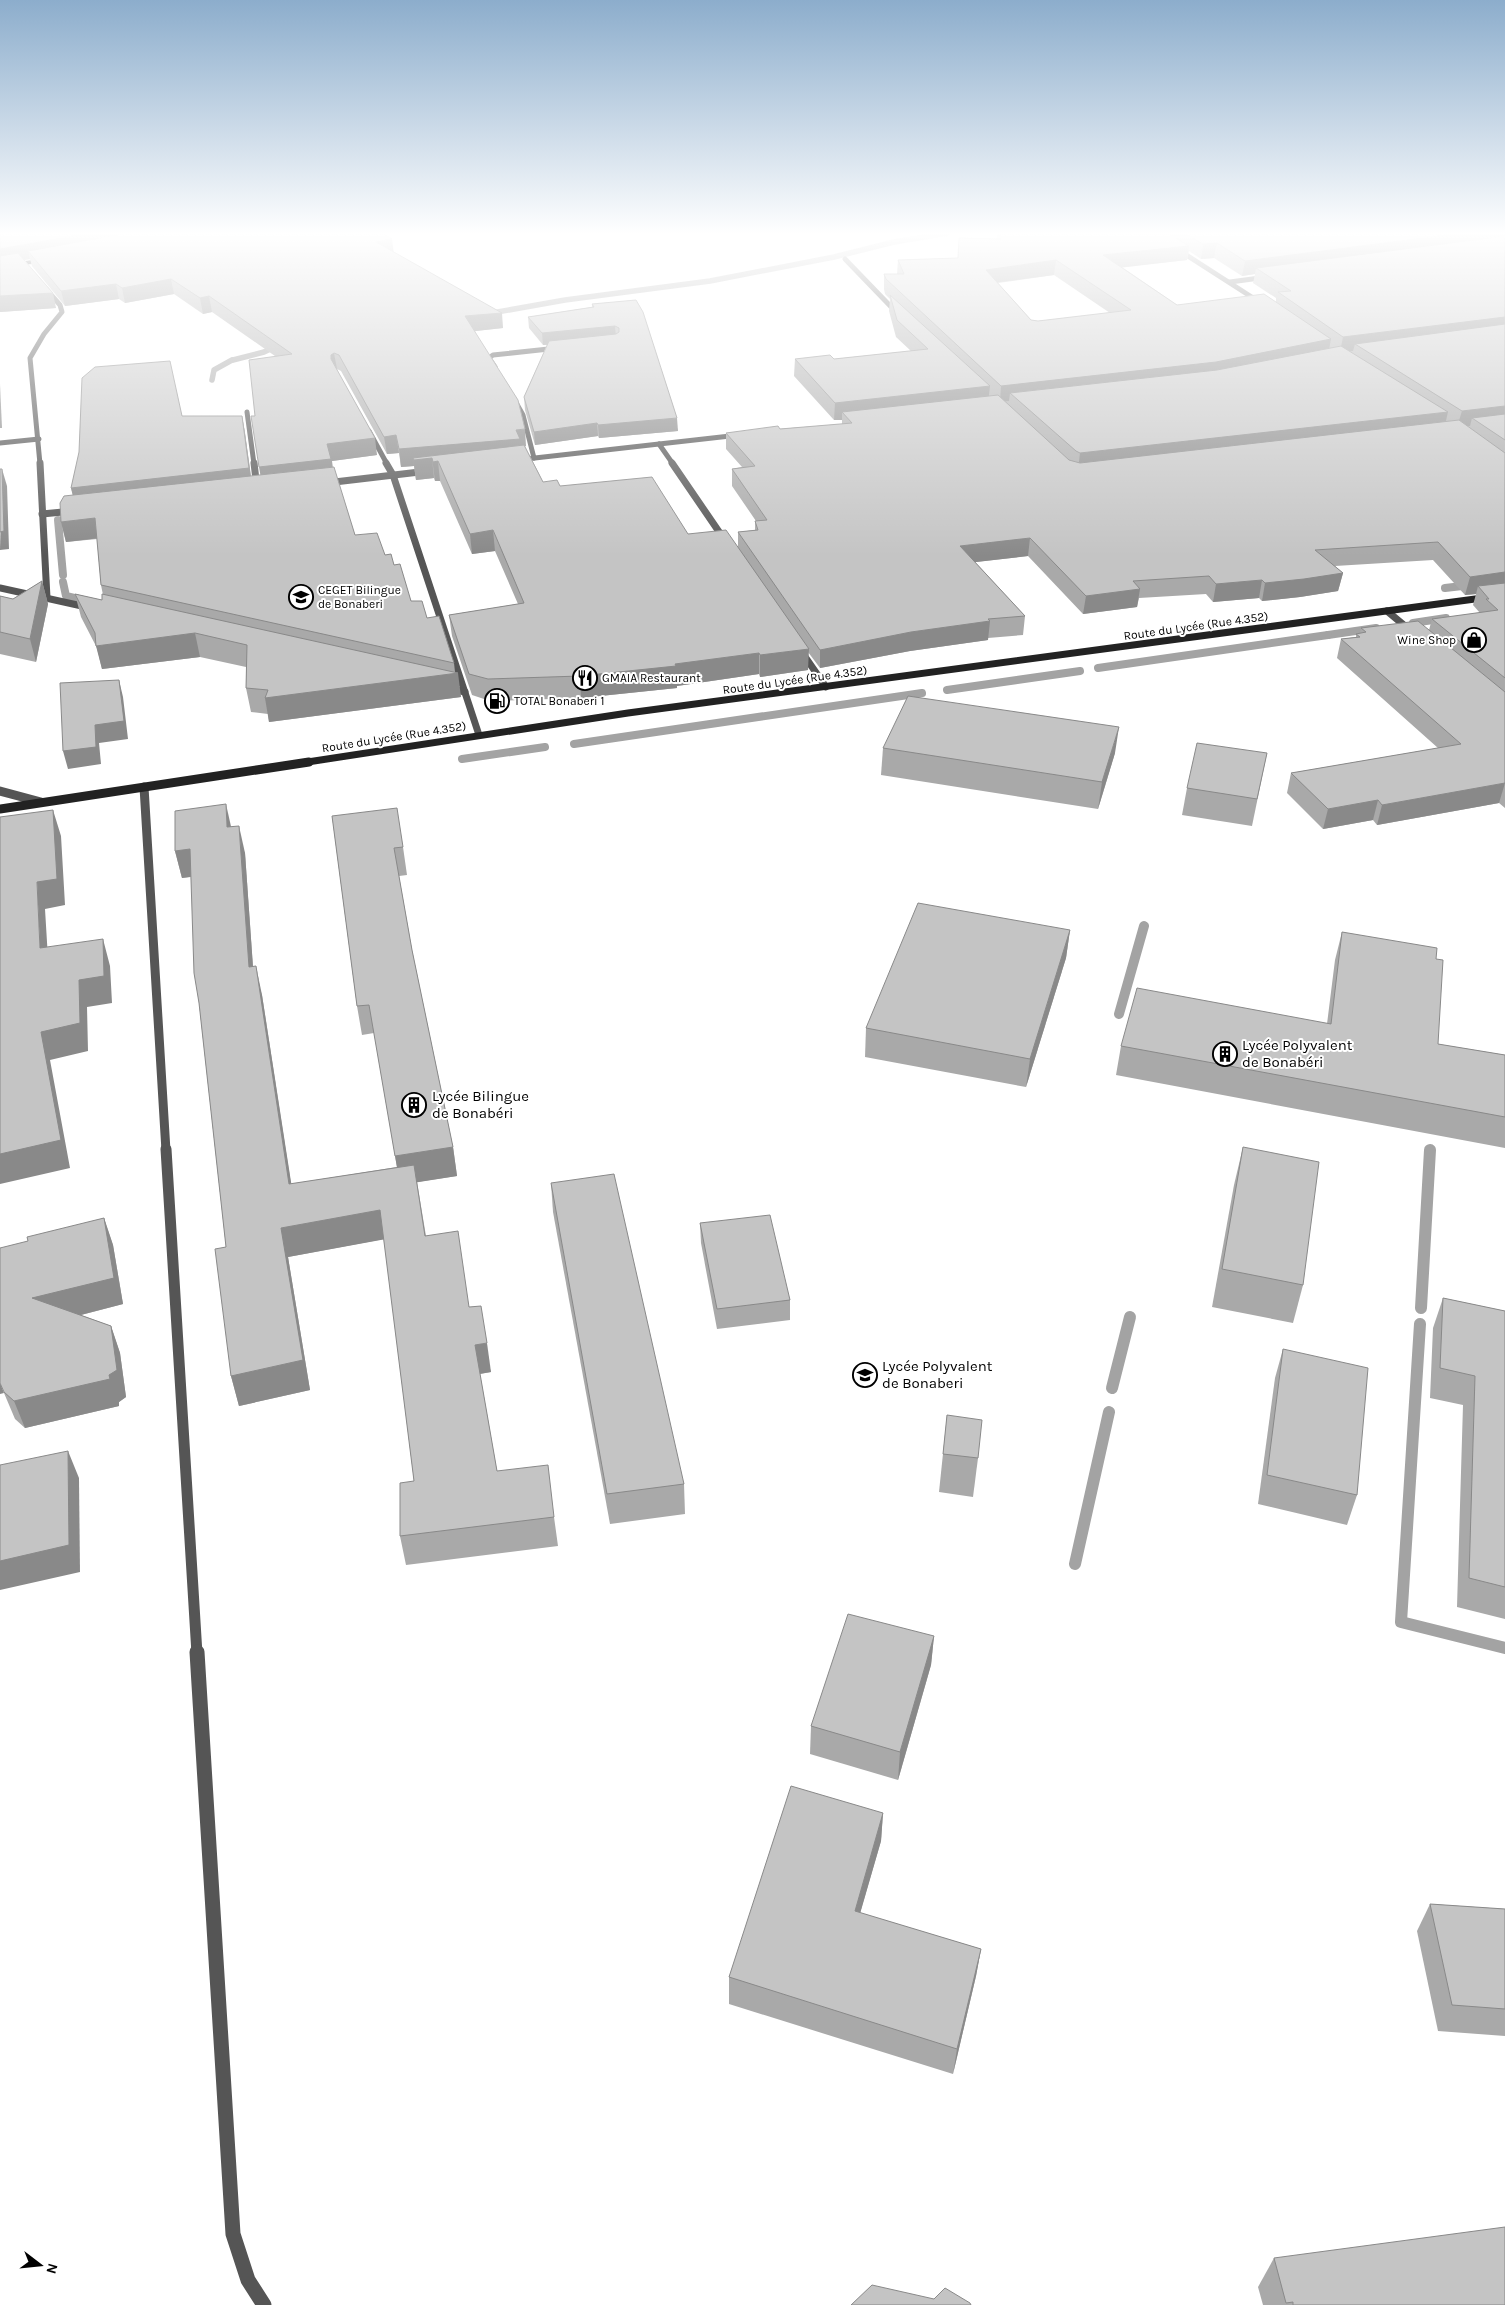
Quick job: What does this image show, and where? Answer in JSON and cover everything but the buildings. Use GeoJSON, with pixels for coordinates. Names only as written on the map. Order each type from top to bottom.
{"type":"FeatureCollection","features":[{"type":"Feature","properties":{"kind":"main road","name":"Route du Lycée (Rue 4.352)"},"geometry":{"type":"LineString","coordinates":[[0,809],[628,713],[1505,595]]}},
{"type":"Feature","properties":{"kind":"street"},"geometry":{"type":"LineString","coordinates":[[40,341],[30,358],[39,439],[47,598]]}},
{"type":"Feature","properties":{"kind":"street"},"geometry":{"type":"LineString","coordinates":[[498,373],[489,358],[493,355],[567,347]]}},
{"type":"Feature","properties":{"kind":"street"},"geometry":{"type":"LineString","coordinates":[[512,396],[523,415],[534,458]]}},
{"type":"Feature","properties":{"kind":"street"},"geometry":{"type":"LineString","coordinates":[[247,412],[258,490]]}},
{"type":"Feature","properties":{"kind":"street"},"geometry":{"type":"LineString","coordinates":[[366,424],[393,475],[479,735]]}},
{"type":"Feature","properties":{"kind":"street"},"geometry":{"type":"LineString","coordinates":[[506,462],[747,434]]}},
{"type":"Feature","properties":{"kind":"street"},"geometry":{"type":"LineString","coordinates":[[0,443],[39,439]]}},
{"type":"Feature","properties":{"kind":"street"},"geometry":{"type":"LineString","coordinates":[[659,444],[732,552]]}},
{"type":"Feature","properties":{"kind":"street"},"geometry":{"type":"LineString","coordinates":[[316,484],[431,471]]}},
{"type":"Feature","properties":{"kind":"street"},"geometry":{"type":"LineString","coordinates":[[248,491],[267,489]]}},
{"type":"Feature","properties":{"kind":"street"},"geometry":{"type":"LineString","coordinates":[[42,514],[81,510]]}},
{"type":"Feature","properties":{"kind":"street"},"geometry":{"type":"LineString","coordinates":[[0,588],[95,609]]}},
{"type":"Feature","properties":{"kind":"street"},"geometry":{"type":"LineString","coordinates":[[1386,611],[1416,636]]}},
{"type":"Feature","properties":{"kind":"street"},"geometry":{"type":"LineString","coordinates":[[799,647],[826,687]]}},
{"type":"Feature","properties":{"kind":"street"},"geometry":{"type":"LineString","coordinates":[[436,686],[465,692]]}},
{"type":"Feature","properties":{"kind":"street"},"geometry":{"type":"LineString","coordinates":[[144,786],[232,2234],[248,2280],[264,2305]]}},
{"type":"Feature","properties":{"kind":"street"},"geometry":{"type":"LineString","coordinates":[[0,791],[41,802]]}},
{"type":"Feature","properties":{"kind":"waterway"},"geometry":{"type":"LineString","coordinates":[[233,360],[264,352],[281,344]]}},
{"type":"Feature","properties":{"kind":"waterway"},"geometry":{"type":"LineString","coordinates":[[212,380],[214,370],[232,360]]}},
{"type":"Feature","properties":{"kind":"waterway"},"geometry":{"type":"LineString","coordinates":[[58,520],[63,575]]}},
{"type":"Feature","properties":{"kind":"waterway"},"geometry":{"type":"LineString","coordinates":[[63,582],[66,596],[91,602]]}},
{"type":"Feature","properties":{"kind":"waterway"},"geometry":{"type":"LineString","coordinates":[[1445,588],[1471,585]]}},
{"type":"Feature","properties":{"kind":"waterway"},"geometry":{"type":"LineString","coordinates":[[1413,623],[1446,618]]}},
{"type":"Feature","properties":{"kind":"waterway"},"geometry":{"type":"LineString","coordinates":[[1098,668],[1376,628]]}},
{"type":"Feature","properties":{"kind":"waterway"},"geometry":{"type":"LineString","coordinates":[[947,690],[1080,671]]}},
{"type":"Feature","properties":{"kind":"waterway"},"geometry":{"type":"LineString","coordinates":[[574,744],[922,693]]}},
{"type":"Feature","properties":{"kind":"waterway"},"geometry":{"type":"LineString","coordinates":[[462,759],[545,747]]}},
{"type":"Feature","properties":{"kind":"waterway"},"geometry":{"type":"LineString","coordinates":[[1119,1014],[1144,926]]}},
{"type":"Feature","properties":{"kind":"waterway"},"geometry":{"type":"LineString","coordinates":[[1421,1308],[1430,1150]]}},
{"type":"Feature","properties":{"kind":"waterway"},"geometry":{"type":"LineString","coordinates":[[1112,1388],[1130,1317]]}},
{"type":"Feature","properties":{"kind":"waterway"},"geometry":{"type":"LineString","coordinates":[[1420,1324],[1401,1622],[1505,1648]]}},
{"type":"Feature","properties":{"kind":"waterway"},"geometry":{"type":"LineString","coordinates":[[1075,1564],[1109,1412]]}},
{"type":"Feature","properties":{"kind":"place","name":"CEGET Bilingue de Bonaberi"},"geometry":{"type":"Point","coordinates":[301,597]}},
{"type":"Feature","properties":{"kind":"place","name":"Wine Shop"},"geometry":{"type":"Point","coordinates":[1474,640]}},
{"type":"Feature","properties":{"kind":"place","name":"GMAIA Restaurant"},"geometry":{"type":"Point","coordinates":[585,678]}},
{"type":"Feature","properties":{"kind":"place","name":"TOTAL Bonaberi 1"},"geometry":{"type":"Point","coordinates":[497,701]}},
{"type":"Feature","properties":{"kind":"place","name":"Lycée Polyvalent de Bonabéri"},"geometry":{"type":"Point","coordinates":[1225,1054]}},
{"type":"Feature","properties":{"kind":"place","name":"Lycée Bilingue de Bonabéri"},"geometry":{"type":"Point","coordinates":[414,1105]}},
{"type":"Feature","properties":{"kind":"place","name":"Lycée Polyvalent de Bonaberi"},"geometry":{"type":"Point","coordinates":[865,1375]}}]}
